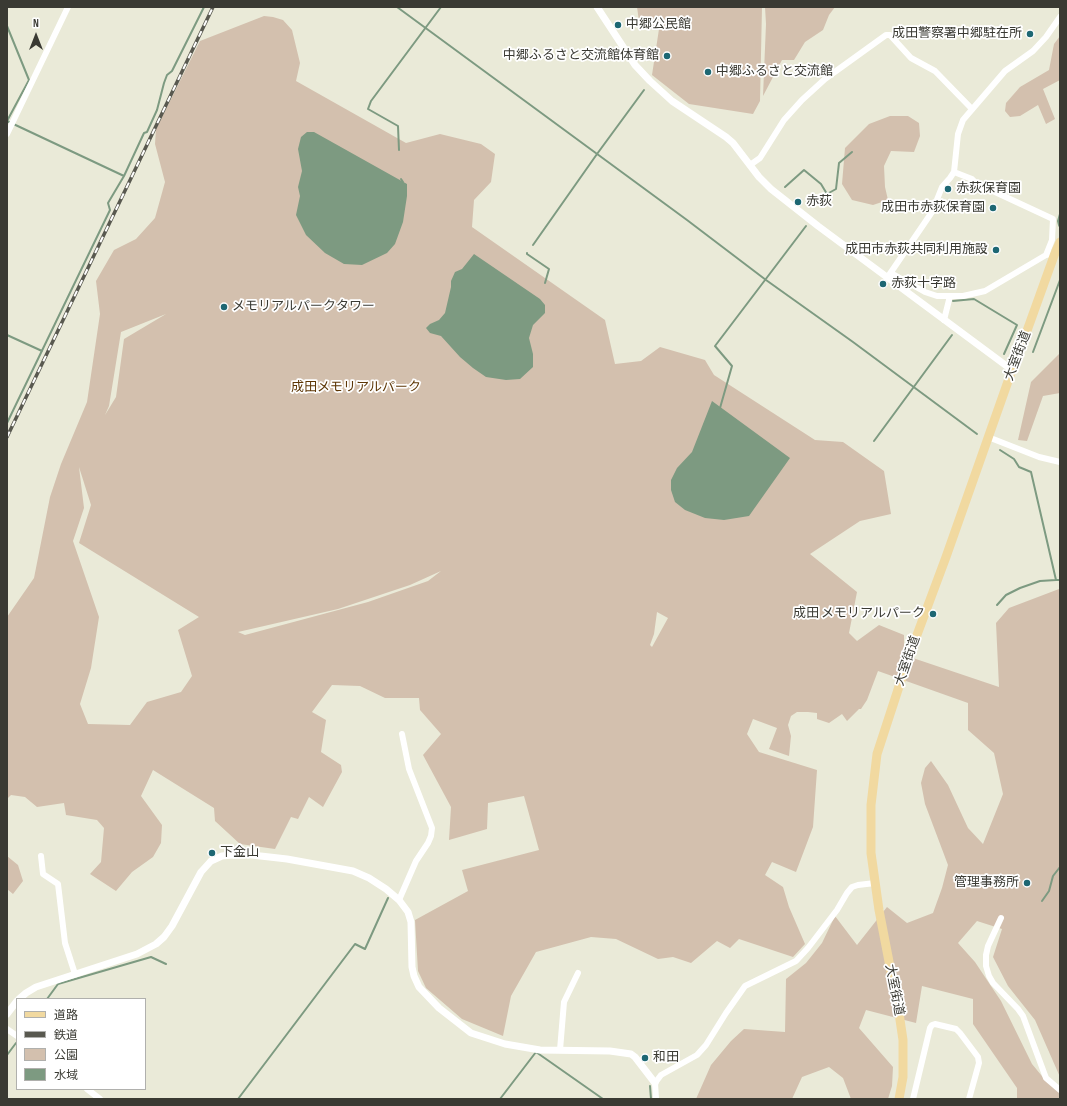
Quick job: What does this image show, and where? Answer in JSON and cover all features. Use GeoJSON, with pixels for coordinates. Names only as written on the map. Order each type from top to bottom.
{"type":"FeatureCollection","features":[{"type":"Feature","properties":{"kind":"main road","name":"大室街道"},"geometry":{"type":"LineString","coordinates":[[899,1099],[902,1077],[903,1040],[879,910],[871,853],[870,805],[877,754],[908,659],[1028,328],[1050,254],[1060,242]]}},
{"type":"Feature","properties":{"kind":"street"},"geometry":{"type":"LineString","coordinates":[[7,134],[68,7]]}},
{"type":"Feature","properties":{"kind":"street"},"geometry":{"type":"LineString","coordinates":[[597,7],[636,65],[650,81],[672,101],[733,143],[771,189],[818,226],[889,275],[944,320],[1012,370]]}},
{"type":"Feature","properties":{"kind":"street"},"geometry":{"type":"LineString","coordinates":[[889,275],[932,212],[942,187],[954,172],[959,130],[963,120],[1005,71],[1033,51],[1046,37],[1060,17]]}},
{"type":"Feature","properties":{"kind":"street"},"geometry":{"type":"LineString","coordinates":[[750,165],[760,158],[784,120],[802,100],[825,79],[886,35],[890,35],[911,58],[935,71],[972,109]]}},
{"type":"Feature","properties":{"kind":"street"},"geometry":{"type":"LineString","coordinates":[[889,275],[937,296],[963,296],[985,290],[1050,254],[1053,219],[995,192],[980,187],[972,179],[954,172]]}},
{"type":"Feature","properties":{"kind":"street"},"geometry":{"type":"LineString","coordinates":[[944,320],[950,296]]}},
{"type":"Feature","properties":{"kind":"street"},"geometry":{"type":"LineString","coordinates":[[988,438],[1039,457],[1060,462]]}},
{"type":"Feature","properties":{"kind":"street"},"geometry":{"type":"LineString","coordinates":[[399,900],[416,861],[428,843],[432,828],[409,769],[402,734]]}},
{"type":"Feature","properties":{"kind":"street"},"geometry":{"type":"LineString","coordinates":[[20,998],[36,987],[137,954],[156,944],[164,937],[172,926],[201,872],[211,861],[222,856],[243,854],[286,858],[353,871],[369,878],[399,900],[408,912],[411,922],[412,967],[419,987],[439,1008],[471,1033],[505,1044],[540,1050],[610,1051],[631,1054],[655,1082],[656,1099]]}},
{"type":"Feature","properties":{"kind":"street"},"geometry":{"type":"LineString","coordinates":[[41,856],[43,874],[58,884],[65,942],[75,974]]}},
{"type":"Feature","properties":{"kind":"street"},"geometry":{"type":"LineString","coordinates":[[655,1082],[661,1075],[697,1055],[706,1045],[745,986],[796,961],[808,948],[837,910],[852,887],[875,883]]}},
{"type":"Feature","properties":{"kind":"street"},"geometry":{"type":"LineString","coordinates":[[1001,918],[988,946],[986,955],[986,966],[989,976],[993,983],[1023,1016],[1046,1078],[1060,1090]]}},
{"type":"Feature","properties":{"kind":"street"},"geometry":{"type":"LineString","coordinates":[[560,1050],[564,1002],[578,973]]}},
{"type":"Feature","properties":{"kind":"street"},"geometry":{"type":"LineString","coordinates":[[7,1014],[16,1003]]}},
{"type":"Feature","properties":{"kind":"street"},"geometry":{"type":"LineString","coordinates":[[913,1099],[930,1028],[935,1024],[956,1029],[978,1057],[979,1064],[969,1099]]}},
{"type":"Feature","properties":{"kind":"street"},"geometry":{"type":"LineString","coordinates":[[7,1029],[16,1035]]}},
{"type":"Feature","properties":{"kind":"street"},"geometry":{"type":"LineString","coordinates":[[88,1090],[100,1099]]}},
{"type":"Feature","properties":{"kind":"green space"},"geometry":{"type":"Polygon","coordinates":[[[637,7],[762,7],[760,101],[753,114],[689,104],[652,75],[659,29],[640,28],[637,7]]]}},
{"type":"Feature","properties":{"kind":"green space"},"geometry":{"type":"Polygon","coordinates":[[[765,7],[835,7],[829,15],[823,30],[805,42],[794,60],[782,60],[763,96],[766,24],[765,7]]]}},
{"type":"Feature","properties":{"kind":"green space","name":"成田メモリアルパーク"},"geometry":{"type":"Polygon","coordinates":[[[264,16],[283,20],[292,30],[300,63],[296,81],[406,143],[440,134],[481,144],[495,154],[491,182],[474,200],[472,227],[605,320],[615,364],[641,361],[660,347],[705,360],[714,375],[815,440],[843,442],[884,471],[891,514],[860,521],[810,554],[857,592],[849,633],[857,641],[879,625],[904,635],[904,655],[999,687],[996,623],[1009,608],[1059,589],[1060,1077],[1035,1020],[1008,986],[993,957],[1002,929],[977,921],[958,943],[975,962],[1001,1001],[1032,1064],[1046,1081],[1060,1092],[1060,1099],[1017,1099],[1017,1088],[973,1024],[973,999],[922,986],[916,1023],[866,1010],[859,1028],[893,1067],[892,1086],[888,1099],[851,1099],[843,1078],[829,1067],[802,1077],[792,1099],[696,1099],[711,1065],[731,1041],[744,1029],[785,1032],[786,979],[806,963],[822,943],[835,916],[857,945],[887,907],[907,923],[933,913],[948,865],[925,804],[921,783],[925,768],[931,761],[948,785],[968,828],[983,844],[1003,794],[994,753],[968,730],[968,703],[878,671],[867,700],[861,709],[859,709],[847,721],[842,714],[829,723],[817,719],[817,713],[797,712],[791,716],[788,725],[791,736],[789,756],[769,749],[777,728],[753,719],[747,734],[759,752],[817,770],[813,827],[796,872],[772,862],[765,875],[783,887],[789,907],[805,944],[793,957],[739,939],[730,948],[717,941],[691,963],[673,957],[658,959],[616,939],[591,937],[536,952],[511,996],[503,1036],[462,1019],[426,988],[418,971],[415,920],[468,891],[462,870],[539,850],[524,796],[488,803],[487,829],[449,840],[451,807],[423,755],[441,734],[420,710],[419,698],[385,698],[360,686],[332,685],[312,712],[326,720],[321,752],[341,765],[342,772],[323,807],[309,797],[298,819],[291,817],[275,849],[240,844],[215,821],[214,808],[153,770],[141,796],[162,825],[161,843],[153,857],[132,872],[116,891],[90,874],[101,862],[104,828],[97,820],[66,815],[64,803],[37,807],[25,797],[11,795],[7,799],[7,617],[34,578],[50,497],[61,464],[87,402],[100,314],[96,281],[114,250],[136,239],[155,218],[165,182],[155,144],[156,129],[200,41],[264,16]],[[166,314],[121,332],[109,406],[105,415],[116,397],[124,339],[166,314]],[[79,467],[84,508],[73,541],[99,617],[91,668],[80,704],[88,724],[130,725],[147,702],[181,692],[192,676],[178,630],[199,617],[79,543],[91,505],[79,467]],[[441,571],[410,585],[338,609],[238,632],[245,635],[368,602],[428,581],[441,571]],[[657,612],[654,634],[650,645],[652,647],[668,618],[657,612]]]}},
{"type":"Feature","properties":{"kind":"green space"},"geometry":{"type":"Polygon","coordinates":[[[1060,36],[1060,80],[1043,89],[1055,119],[1046,124],[1038,105],[1020,116],[1010,117],[1005,111],[1006,103],[1020,87],[1049,70],[1054,44],[1060,36]]]}},
{"type":"Feature","properties":{"kind":"green space"},"geometry":{"type":"Polygon","coordinates":[[[890,116],[908,116],[919,123],[920,136],[914,152],[891,151],[884,166],[885,187],[888,200],[873,205],[852,200],[842,184],[845,148],[869,124],[890,116]]]}},
{"type":"Feature","properties":{"kind":"green space"},"geometry":{"type":"Polygon","coordinates":[[[1060,353],[1060,393],[1043,396],[1027,441],[1018,440],[1031,382],[1060,353]]]}},
{"type":"Feature","properties":{"kind":"green space"},"geometry":{"type":"Polygon","coordinates":[[[7,856],[18,865],[23,881],[13,894],[7,889],[7,856]]]}},
{"type":"Feature","properties":{"kind":"water"},"geometry":{"type":"Polygon","coordinates":[[[307,132],[314,132],[407,184],[407,196],[403,222],[395,244],[387,253],[362,265],[344,264],[325,253],[306,235],[296,215],[300,196],[298,187],[302,171],[298,149],[301,137],[307,132]]]}},
{"type":"Feature","properties":{"kind":"water"},"geometry":{"type":"Polygon","coordinates":[[[474,254],[540,299],[545,305],[545,313],[533,325],[529,338],[533,354],[533,367],[520,379],[506,380],[486,377],[460,357],[441,336],[430,333],[426,328],[430,324],[439,320],[445,313],[451,281],[455,272],[462,269],[474,254]]]}},
{"type":"Feature","properties":{"kind":"water"},"geometry":{"type":"Polygon","coordinates":[[[712,401],[790,458],[749,516],[724,520],[705,518],[685,510],[675,502],[671,490],[671,480],[677,468],[692,452],[712,401]]]}},
{"type":"Feature","properties":{"kind":"waterway"},"geometry":{"type":"LineString","coordinates":[[7,423],[110,210],[108,203],[124,176],[144,133],[147,132],[157,110],[167,75],[172,71],[204,7]]}},
{"type":"Feature","properties":{"kind":"waterway"},"geometry":{"type":"LineString","coordinates":[[397,7],[977,434]]}},
{"type":"Feature","properties":{"kind":"waterway"},"geometry":{"type":"LineString","coordinates":[[399,150],[398,126],[368,109],[371,101],[441,7]]}},
{"type":"Feature","properties":{"kind":"waterway"},"geometry":{"type":"LineString","coordinates":[[7,26],[29,80],[7,121],[124,176]]}},
{"type":"Feature","properties":{"kind":"waterway"},"geometry":{"type":"LineString","coordinates":[[533,245],[644,90]]}},
{"type":"Feature","properties":{"kind":"waterway"},"geometry":{"type":"LineString","coordinates":[[785,187],[804,170],[821,184],[827,194],[836,189],[839,163],[852,152]]}},
{"type":"Feature","properties":{"kind":"waterway"},"geometry":{"type":"LineString","coordinates":[[1060,214],[1058,221],[1060,227]]}},
{"type":"Feature","properties":{"kind":"waterway"},"geometry":{"type":"LineString","coordinates":[[720,408],[732,366],[715,346],[806,226]]}},
{"type":"Feature","properties":{"kind":"waterway"},"geometry":{"type":"LineString","coordinates":[[527,253],[549,269],[545,283]]}},
{"type":"Feature","properties":{"kind":"waterway"},"geometry":{"type":"LineString","coordinates":[[1033,352],[1060,280]]}},
{"type":"Feature","properties":{"kind":"waterway"},"geometry":{"type":"LineString","coordinates":[[953,301],[974,299],[1017,325],[1004,354]]}},
{"type":"Feature","properties":{"kind":"waterway"},"geometry":{"type":"LineString","coordinates":[[7,335],[42,351]]}},
{"type":"Feature","properties":{"kind":"waterway"},"geometry":{"type":"LineString","coordinates":[[874,441],[952,335]]}},
{"type":"Feature","properties":{"kind":"waterway"},"geometry":{"type":"LineString","coordinates":[[1000,450],[1014,459],[1019,467],[1031,472],[1056,580],[1060,580]]}},
{"type":"Feature","properties":{"kind":"waterway"},"geometry":{"type":"LineString","coordinates":[[997,605],[1006,595],[1020,588],[1040,581],[1056,580]]}},
{"type":"Feature","properties":{"kind":"waterway"},"geometry":{"type":"LineString","coordinates":[[1042,901],[1049,891],[1053,876],[1060,867]]}},
{"type":"Feature","properties":{"kind":"waterway"},"geometry":{"type":"LineString","coordinates":[[238,1099],[355,944],[365,949],[388,898]]}},
{"type":"Feature","properties":{"kind":"waterway"},"geometry":{"type":"LineString","coordinates":[[48,998],[58,984],[151,957],[166,964]]}},
{"type":"Feature","properties":{"kind":"waterway"},"geometry":{"type":"LineString","coordinates":[[7,1055],[16,1043]]}},
{"type":"Feature","properties":{"kind":"waterway"},"geometry":{"type":"LineString","coordinates":[[500,1099],[536,1052],[603,1099]]}},
{"type":"Feature","properties":{"kind":"waterway"},"geometry":{"type":"LineString","coordinates":[[650,1086],[651,1099]]}},
{"type":"Feature","properties":{"kind":"railway"},"geometry":{"type":"LineString","coordinates":[[7,437],[213,7]]}},
{"type":"Feature","properties":{"kind":"place","name":"中郷公民館"},"geometry":{"type":"Point","coordinates":[618,25]}},
{"type":"Feature","properties":{"kind":"place","name":"成田警察署中郷駐在所"},"geometry":{"type":"Point","coordinates":[1030,34]}},
{"type":"Feature","properties":{"kind":"place","name":"中郷ふるさと交流館体育館"},"geometry":{"type":"Point","coordinates":[667,56]}},
{"type":"Feature","properties":{"kind":"place","name":"中郷ふるさと交流館"},"geometry":{"type":"Point","coordinates":[708,72]}},
{"type":"Feature","properties":{"kind":"place","name":"赤荻保育園"},"geometry":{"type":"Point","coordinates":[948,189]}},
{"type":"Feature","properties":{"kind":"place","name":"赤荻"},"geometry":{"type":"Point","coordinates":[798,202]}},
{"type":"Feature","properties":{"kind":"place","name":"成田市赤荻保育園"},"geometry":{"type":"Point","coordinates":[993,208]}},
{"type":"Feature","properties":{"kind":"place","name":"成田市赤荻共同利用施設"},"geometry":{"type":"Point","coordinates":[996,250]}},
{"type":"Feature","properties":{"kind":"place","name":"赤荻十字路"},"geometry":{"type":"Point","coordinates":[883,284]}},
{"type":"Feature","properties":{"kind":"place","name":"メモリアルパークタワー"},"geometry":{"type":"Point","coordinates":[224,307]}},
{"type":"Feature","properties":{"kind":"place","name":"成田 メモリアルパーク"},"geometry":{"type":"Point","coordinates":[933,614]}},
{"type":"Feature","properties":{"kind":"place","name":"下金山"},"geometry":{"type":"Point","coordinates":[212,853]}},
{"type":"Feature","properties":{"kind":"place","name":"管理事務所"},"geometry":{"type":"Point","coordinates":[1027,883]}},
{"type":"Feature","properties":{"kind":"place","name":"和田"},"geometry":{"type":"Point","coordinates":[645,1058]}}]}
